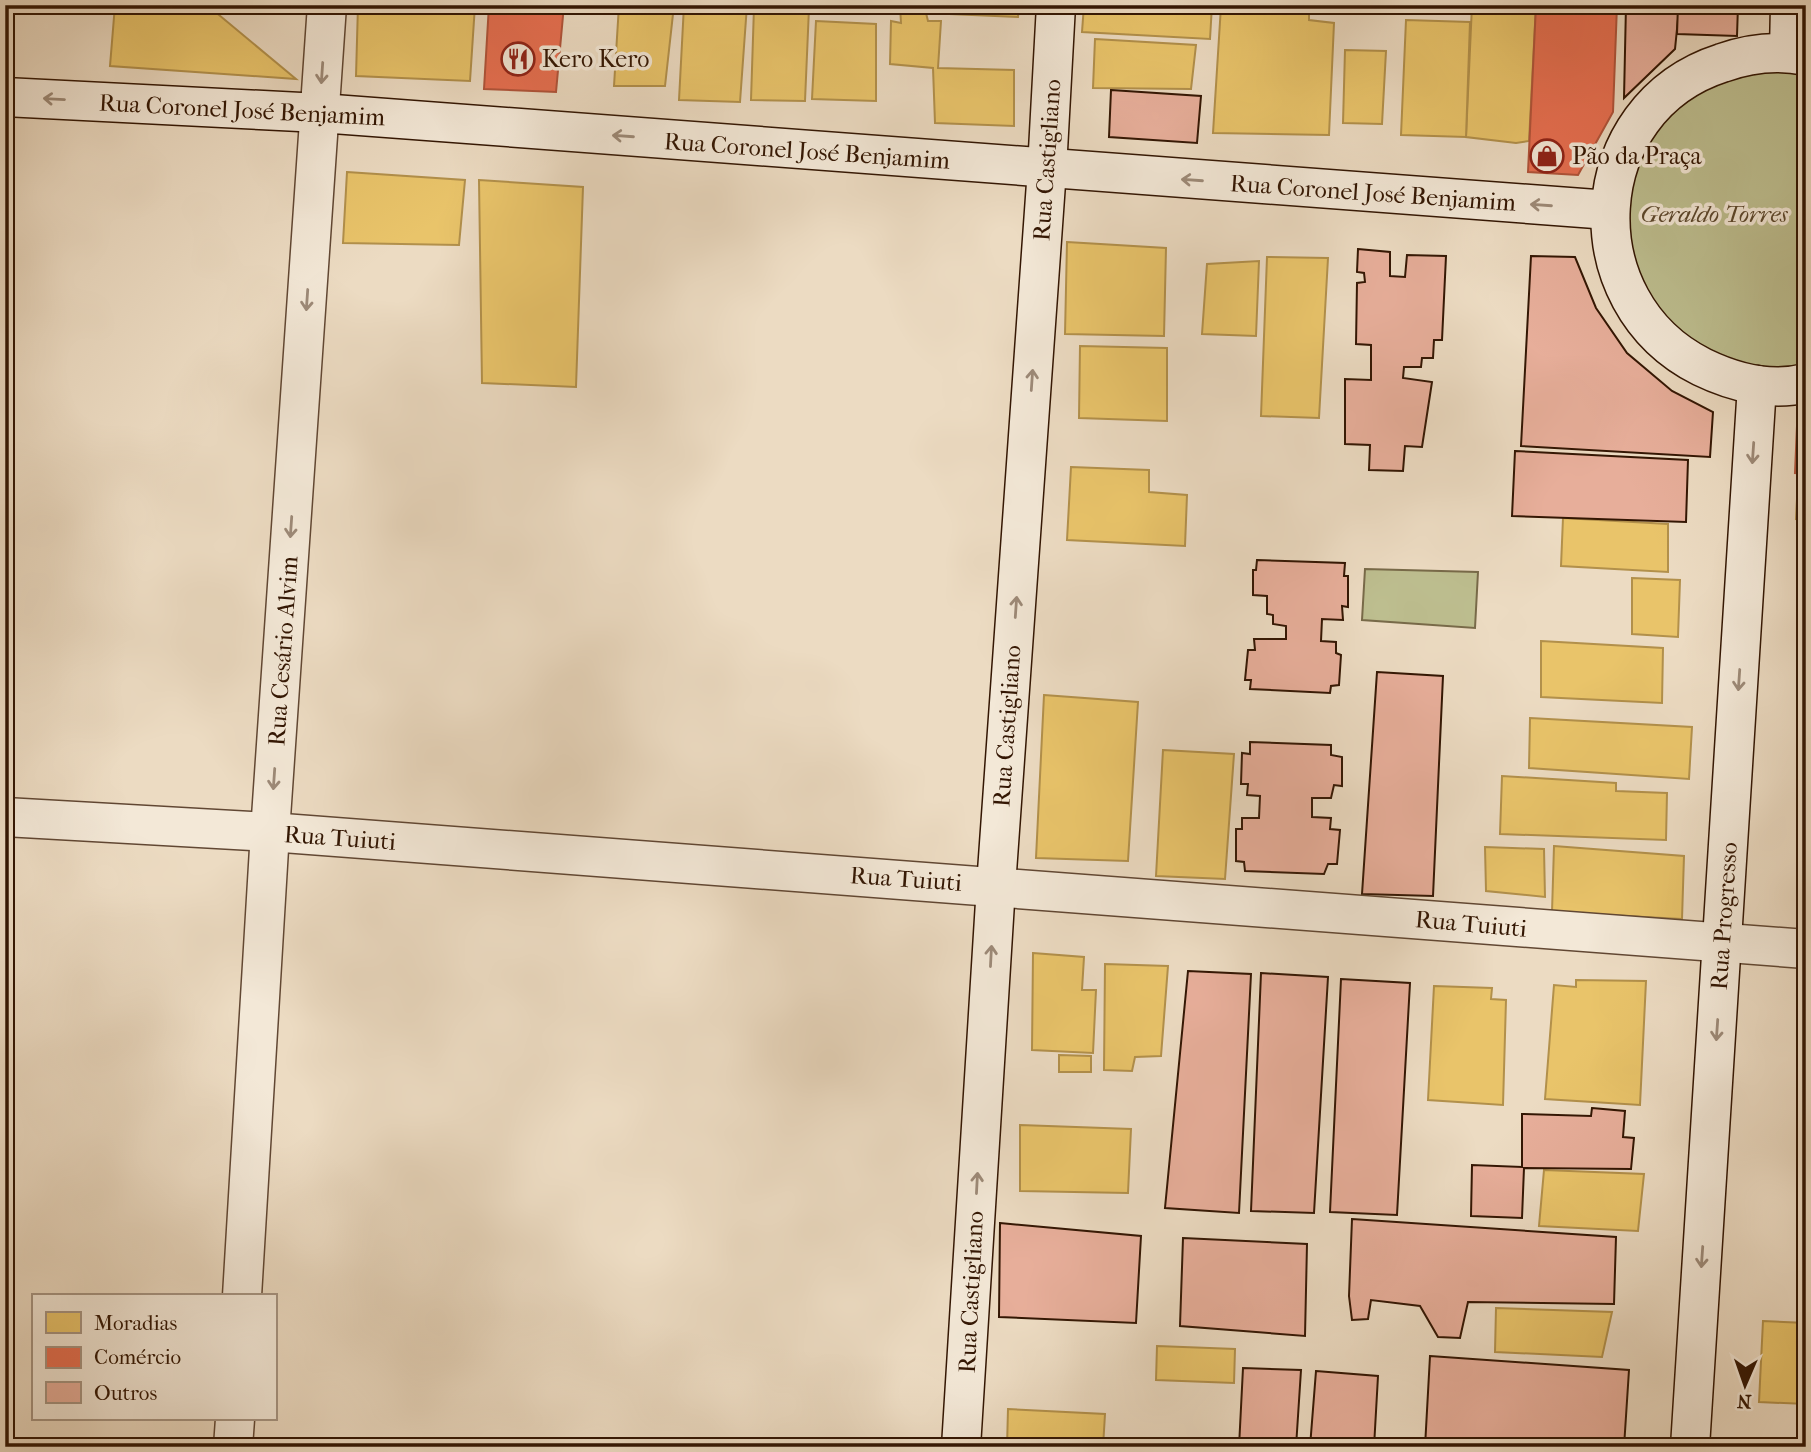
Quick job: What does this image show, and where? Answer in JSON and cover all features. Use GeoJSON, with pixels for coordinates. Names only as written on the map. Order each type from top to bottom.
{"type":"FeatureCollection","features":[{"type":"Feature","properties":{"kind":"street","name":"Rua Cesário Alvim"},"geometry":{"type":"LineString","coordinates":[[242,1294],[270,832],[327,5]]}},
{"type":"Feature","properties":{"kind":"street","name":"Rua Castigliano"},"geometry":{"type":"LineString","coordinates":[[961,1447],[1056,5]]}},
{"type":"Feature","properties":{"kind":"street"},"geometry":{"type":"LineString","coordinates":[[1790,5],[1797,54],[1746,54],[1706,68],[1671,90],[1641,120],[1621,158],[1609,210],[1611,243],[1624,287],[1648,325],[1681,356],[1722,377],[1757,385],[1806,383]]}},
{"type":"Feature","properties":{"kind":"street","name":"Rua Coronel José Benjamim"},"geometry":{"type":"LineString","coordinates":[[5,96],[320,113],[1609,210]]}},
{"type":"Feature","properties":{"kind":"street","name":"Rua Progresso"},"geometry":{"type":"LineString","coordinates":[[1690,1447],[1757,385]]}},
{"type":"Feature","properties":{"kind":"street","name":"Rua Tuiuti"},"geometry":{"type":"LineString","coordinates":[[5,817],[270,832],[1806,949]]}},
{"type":"Feature","properties":{"kind":"street"},"geometry":{"type":"LineString","coordinates":[[233,1447],[235,1420]]}},
{"type":"Feature","properties":{"kind":"green space","name":"Geraldo Torres"},"geometry":{"type":"Polygon","coordinates":[[[1806,58],[1806,369],[1776,374],[1699,350],[1641,293],[1623,214],[1636,146],[1694,78],[1806,58]]]}},
{"type":"Feature","properties":{"kind":"green space"},"geometry":{"type":"Polygon","coordinates":[[[1365,569],[1478,572],[1475,628],[1362,620],[1365,569]]]}},
{"type":"Feature","properties":{"kind":"building: Moradias"},"geometry":{"type":"Polygon","coordinates":[[[115,5],[207,5],[296,79],[110,66],[115,5]]]}},
{"type":"Feature","properties":{"kind":"building: Moradias"},"geometry":{"type":"Polygon","coordinates":[[[358,5],[475,5],[470,81],[356,76],[358,5]]]}},
{"type":"Feature","properties":{"kind":"building: Moradias"},"geometry":{"type":"Polygon","coordinates":[[[619,5],[674,5],[665,86],[614,86],[619,5]]]}},
{"type":"Feature","properties":{"kind":"building: Moradias"},"geometry":{"type":"Polygon","coordinates":[[[684,5],[747,5],[740,102],[679,100],[684,5]]]}},
{"type":"Feature","properties":{"kind":"building: Moradias"},"geometry":{"type":"Polygon","coordinates":[[[900,5],[1019,5],[1018,17],[926,13],[928,21],[941,21],[938,68],[1014,70],[1014,126],[935,123],[933,68],[890,64],[891,21],[901,23],[900,5]]]}},
{"type":"Feature","properties":{"kind":"building: Moradias"},"geometry":{"type":"Polygon","coordinates":[[[1084,5],[1212,5],[1210,39],[1082,32],[1084,5]]]}},
{"type":"Feature","properties":{"kind":"building: Moradias"},"geometry":{"type":"Polygon","coordinates":[[[1309,5],[1309,20],[1334,23],[1329,135],[1213,133],[1221,6],[1309,5]]]}},
{"type":"Feature","properties":{"kind":"building: Moradias"},"geometry":{"type":"Polygon","coordinates":[[[1472,5],[1536,5],[1529,141],[1516,143],[1466,137],[1472,5]]]}},
{"type":"Feature","properties":{"kind":"building: Moradias"},"geometry":{"type":"Polygon","coordinates":[[[754,7],[809,8],[805,101],[751,100],[754,7]]]}},
{"type":"Feature","properties":{"kind":"building: Moradias"},"geometry":{"type":"Polygon","coordinates":[[[1406,20],[1470,22],[1466,137],[1401,135],[1406,20]]]}},
{"type":"Feature","properties":{"kind":"building: Moradias"},"geometry":{"type":"Polygon","coordinates":[[[816,21],[876,24],[876,101],[812,99],[816,21]]]}},
{"type":"Feature","properties":{"kind":"building: Moradias"},"geometry":{"type":"Polygon","coordinates":[[[1095,39],[1196,45],[1191,89],[1093,88],[1095,39]]]}},
{"type":"Feature","properties":{"kind":"building: Moradias"},"geometry":{"type":"Polygon","coordinates":[[[1345,50],[1386,51],[1382,124],[1343,123],[1345,50]]]}},
{"type":"Feature","properties":{"kind":"building: Moradias"},"geometry":{"type":"Polygon","coordinates":[[[347,172],[465,180],[459,245],[343,243],[347,172]]]}},
{"type":"Feature","properties":{"kind":"building: Moradias"},"geometry":{"type":"Polygon","coordinates":[[[479,180],[583,187],[576,387],[482,383],[479,180]]]}},
{"type":"Feature","properties":{"kind":"building: Moradias"},"geometry":{"type":"Polygon","coordinates":[[[1067,242],[1166,248],[1164,336],[1065,334],[1067,242]]]}},
{"type":"Feature","properties":{"kind":"building: Moradias"},"geometry":{"type":"Polygon","coordinates":[[[1267,257],[1328,258],[1319,418],[1261,416],[1267,257]]]}},
{"type":"Feature","properties":{"kind":"building: Moradias"},"geometry":{"type":"Polygon","coordinates":[[[1259,261],[1256,336],[1202,334],[1207,264],[1259,261]]]}},
{"type":"Feature","properties":{"kind":"building: Moradias"},"geometry":{"type":"Polygon","coordinates":[[[1080,346],[1167,348],[1167,421],[1079,418],[1080,346]]]}},
{"type":"Feature","properties":{"kind":"building: Moradias"},"geometry":{"type":"Polygon","coordinates":[[[1071,467],[1149,470],[1149,492],[1187,495],[1185,546],[1067,540],[1071,467]]]}},
{"type":"Feature","properties":{"kind":"building: Moradias"},"geometry":{"type":"Polygon","coordinates":[[[1798,479],[1806,479],[1806,520],[1796,519],[1798,479]]]}},
{"type":"Feature","properties":{"kind":"building: Moradias"},"geometry":{"type":"Polygon","coordinates":[[[1563,518],[1668,524],[1668,572],[1561,566],[1563,518]]]}},
{"type":"Feature","properties":{"kind":"building: Moradias"},"geometry":{"type":"Polygon","coordinates":[[[1632,578],[1680,580],[1678,637],[1632,634],[1632,578]]]}},
{"type":"Feature","properties":{"kind":"building: Moradias"},"geometry":{"type":"Polygon","coordinates":[[[1541,641],[1663,648],[1662,703],[1541,697],[1541,641]]]}},
{"type":"Feature","properties":{"kind":"building: Moradias"},"geometry":{"type":"Polygon","coordinates":[[[1044,695],[1138,702],[1128,861],[1036,858],[1044,695]]]}},
{"type":"Feature","properties":{"kind":"building: Moradias"},"geometry":{"type":"Polygon","coordinates":[[[1530,718],[1692,727],[1689,779],[1529,768],[1530,718]]]}},
{"type":"Feature","properties":{"kind":"building: Moradias"},"geometry":{"type":"Polygon","coordinates":[[[1163,750],[1234,754],[1225,879],[1156,876],[1163,750]]]}},
{"type":"Feature","properties":{"kind":"building: Moradias"},"geometry":{"type":"Polygon","coordinates":[[[1502,776],[1616,783],[1616,791],[1667,793],[1666,840],[1500,834],[1502,776]]]}},
{"type":"Feature","properties":{"kind":"building: Moradias"},"geometry":{"type":"Polygon","coordinates":[[[1554,846],[1684,856],[1682,919],[1552,912],[1554,846]]]}},
{"type":"Feature","properties":{"kind":"building: Moradias"},"geometry":{"type":"Polygon","coordinates":[[[1485,847],[1544,849],[1545,897],[1486,891],[1485,847]]]}},
{"type":"Feature","properties":{"kind":"building: Moradias"},"geometry":{"type":"Polygon","coordinates":[[[1033,953],[1084,957],[1082,990],[1096,990],[1093,1053],[1032,1050],[1033,953]]]}},
{"type":"Feature","properties":{"kind":"building: Moradias"},"geometry":{"type":"Polygon","coordinates":[[[1105,964],[1168,966],[1161,1056],[1135,1057],[1132,1071],[1104,1070],[1105,964]]]}},
{"type":"Feature","properties":{"kind":"building: Moradias"},"geometry":{"type":"Polygon","coordinates":[[[1576,980],[1646,981],[1640,1105],[1545,1099],[1554,985],[1576,987],[1576,980]]]}},
{"type":"Feature","properties":{"kind":"building: Moradias"},"geometry":{"type":"Polygon","coordinates":[[[1434,986],[1492,988],[1491,999],[1506,1000],[1503,1105],[1428,1100],[1434,986]]]}},
{"type":"Feature","properties":{"kind":"building: Moradias"},"geometry":{"type":"Polygon","coordinates":[[[1059,1055],[1091,1056],[1091,1072],[1059,1072],[1059,1055]]]}},
{"type":"Feature","properties":{"kind":"building: Moradias"},"geometry":{"type":"Polygon","coordinates":[[[1020,1125],[1131,1129],[1128,1193],[1020,1191],[1020,1125]]]}},
{"type":"Feature","properties":{"kind":"building: Moradias"},"geometry":{"type":"Polygon","coordinates":[[[1544,1170],[1644,1174],[1638,1231],[1539,1226],[1544,1170]]]}},
{"type":"Feature","properties":{"kind":"building: Moradias"},"geometry":{"type":"Polygon","coordinates":[[[1496,1308],[1612,1312],[1602,1357],[1495,1352],[1496,1308]]]}},
{"type":"Feature","properties":{"kind":"building: Moradias"},"geometry":{"type":"Polygon","coordinates":[[[1763,1321],[1806,1323],[1806,1404],[1759,1402],[1763,1321]]]}},
{"type":"Feature","properties":{"kind":"building: Moradias"},"geometry":{"type":"Polygon","coordinates":[[[1157,1346],[1235,1349],[1234,1383],[1156,1380],[1157,1346]]]}},
{"type":"Feature","properties":{"kind":"building: Moradias"},"geometry":{"type":"Polygon","coordinates":[[[1008,1409],[1105,1414],[1103,1447],[1007,1447],[1008,1409]]]}},
{"type":"Feature","properties":{"kind":"building: Comércio"},"geometry":{"type":"Polygon","coordinates":[[[489,5],[564,5],[556,92],[484,89],[489,5]]]}},
{"type":"Feature","properties":{"kind":"building: Comércio"},"geometry":{"type":"Polygon","coordinates":[[[1536,5],[1617,5],[1613,112],[1578,175],[1528,172],[1536,5]]]}},
{"type":"Feature","properties":{"kind":"building: Comércio"},"geometry":{"type":"Polygon","coordinates":[[[1806,422],[1806,474],[1795,473],[1797,426],[1806,422]]]}},
{"type":"Feature","properties":{"kind":"building: Outros"},"geometry":{"type":"Polygon","coordinates":[[[1626,5],[1678,5],[1678,19],[1675,49],[1624,98],[1626,5]]]}},
{"type":"Feature","properties":{"kind":"building: Outros"},"geometry":{"type":"Polygon","coordinates":[[[1678,5],[1738,5],[1737,36],[1677,34],[1678,5]]]}},
{"type":"Feature","properties":{"kind":"building: Outros"},"geometry":{"type":"Polygon","coordinates":[[[1111,90],[1201,96],[1197,143],[1109,137],[1111,90]]]}},
{"type":"Feature","properties":{"kind":"building: Outros"},"geometry":{"type":"Polygon","coordinates":[[[1358,249],[1390,252],[1390,276],[1405,277],[1407,255],[1446,256],[1442,340],[1434,340],[1433,358],[1422,358],[1421,367],[1404,367],[1403,378],[1432,382],[1422,447],[1405,446],[1403,471],[1369,470],[1370,445],[1345,444],[1345,379],[1371,380],[1371,345],[1356,344],[1357,283],[1365,282],[1364,273],[1357,272],[1358,249]]]}},
{"type":"Feature","properties":{"kind":"building: Outros"},"geometry":{"type":"Polygon","coordinates":[[[1531,256],[1575,257],[1596,308],[1627,353],[1672,391],[1713,412],[1710,457],[1521,446],[1531,256]]]}},
{"type":"Feature","properties":{"kind":"building: Outros"},"geometry":{"type":"Polygon","coordinates":[[[1515,451],[1688,460],[1686,522],[1512,516],[1515,451]]]}},
{"type":"Feature","properties":{"kind":"building: Outros"},"geometry":{"type":"Polygon","coordinates":[[[1257,560],[1345,563],[1344,576],[1348,576],[1348,607],[1342,606],[1343,620],[1322,619],[1321,641],[1336,642],[1336,653],[1341,655],[1339,685],[1331,686],[1330,693],[1250,689],[1251,680],[1245,680],[1248,650],[1255,650],[1254,639],[1286,639],[1286,626],[1273,624],[1273,615],[1267,614],[1267,596],[1253,595],[1253,570],[1256,570],[1257,560]]]}},
{"type":"Feature","properties":{"kind":"building: Outros"},"geometry":{"type":"Polygon","coordinates":[[[1377,672],[1443,676],[1433,896],[1362,894],[1377,672]]]}},
{"type":"Feature","properties":{"kind":"building: Outros"},"geometry":{"type":"Polygon","coordinates":[[[1250,742],[1331,745],[1331,755],[1342,757],[1342,786],[1334,785],[1331,798],[1312,798],[1312,817],[1331,818],[1330,829],[1340,830],[1337,864],[1328,864],[1324,874],[1245,871],[1244,862],[1236,861],[1236,829],[1242,829],[1242,818],[1259,818],[1260,796],[1247,795],[1248,784],[1241,784],[1242,753],[1250,754],[1250,742]]]}},
{"type":"Feature","properties":{"kind":"building: Outros"},"geometry":{"type":"Polygon","coordinates":[[[1188,971],[1251,974],[1239,1213],[1165,1208],[1188,971]]]}},
{"type":"Feature","properties":{"kind":"building: Outros"},"geometry":{"type":"Polygon","coordinates":[[[1261,973],[1328,977],[1314,1213],[1251,1211],[1261,973]]]}},
{"type":"Feature","properties":{"kind":"building: Outros"},"geometry":{"type":"Polygon","coordinates":[[[1341,979],[1410,983],[1397,1215],[1330,1212],[1341,979]]]}},
{"type":"Feature","properties":{"kind":"building: Outros"},"geometry":{"type":"Polygon","coordinates":[[[1592,1108],[1625,1111],[1623,1137],[1634,1138],[1631,1169],[1524,1168],[1522,1218],[1471,1216],[1472,1165],[1522,1167],[1522,1114],[1591,1116],[1592,1108]]]}},
{"type":"Feature","properties":{"kind":"building: Outros"},"geometry":{"type":"Polygon","coordinates":[[[1352,1219],[1616,1237],[1614,1304],[1468,1302],[1460,1338],[1438,1337],[1420,1306],[1371,1300],[1368,1319],[1352,1320],[1349,1296],[1352,1219]]]}},
{"type":"Feature","properties":{"kind":"building: Outros"},"geometry":{"type":"Polygon","coordinates":[[[1000,1223],[1141,1236],[1136,1323],[999,1317],[1000,1223]]]}},
{"type":"Feature","properties":{"kind":"building: Outros"},"geometry":{"type":"Polygon","coordinates":[[[1183,1238],[1307,1244],[1305,1336],[1180,1326],[1183,1238]]]}},
{"type":"Feature","properties":{"kind":"building: Outros"},"geometry":{"type":"Polygon","coordinates":[[[1430,1356],[1629,1370],[1624,1447],[1425,1447],[1430,1356]]]}},
{"type":"Feature","properties":{"kind":"building: Outros"},"geometry":{"type":"Polygon","coordinates":[[[1243,1368],[1301,1370],[1296,1447],[1239,1447],[1243,1368]]]}},
{"type":"Feature","properties":{"kind":"building: Outros"},"geometry":{"type":"Polygon","coordinates":[[[1316,1371],[1378,1376],[1374,1447],[1310,1447],[1316,1371]]]}},
{"type":"Feature","properties":{"kind":"building: Outros"},"geometry":{"type":"Polygon","coordinates":[[[1736,1439],[1806,1443],[1806,1447],[1736,1447],[1736,1439]]]}},
{"type":"Feature","properties":{"kind":"place","name":"Kero Kero"},"geometry":{"type":"Point","coordinates":[518,59]}},
{"type":"Feature","properties":{"kind":"place","name":"Pão da Praça"},"geometry":{"type":"Point","coordinates":[1547,156]}}]}
